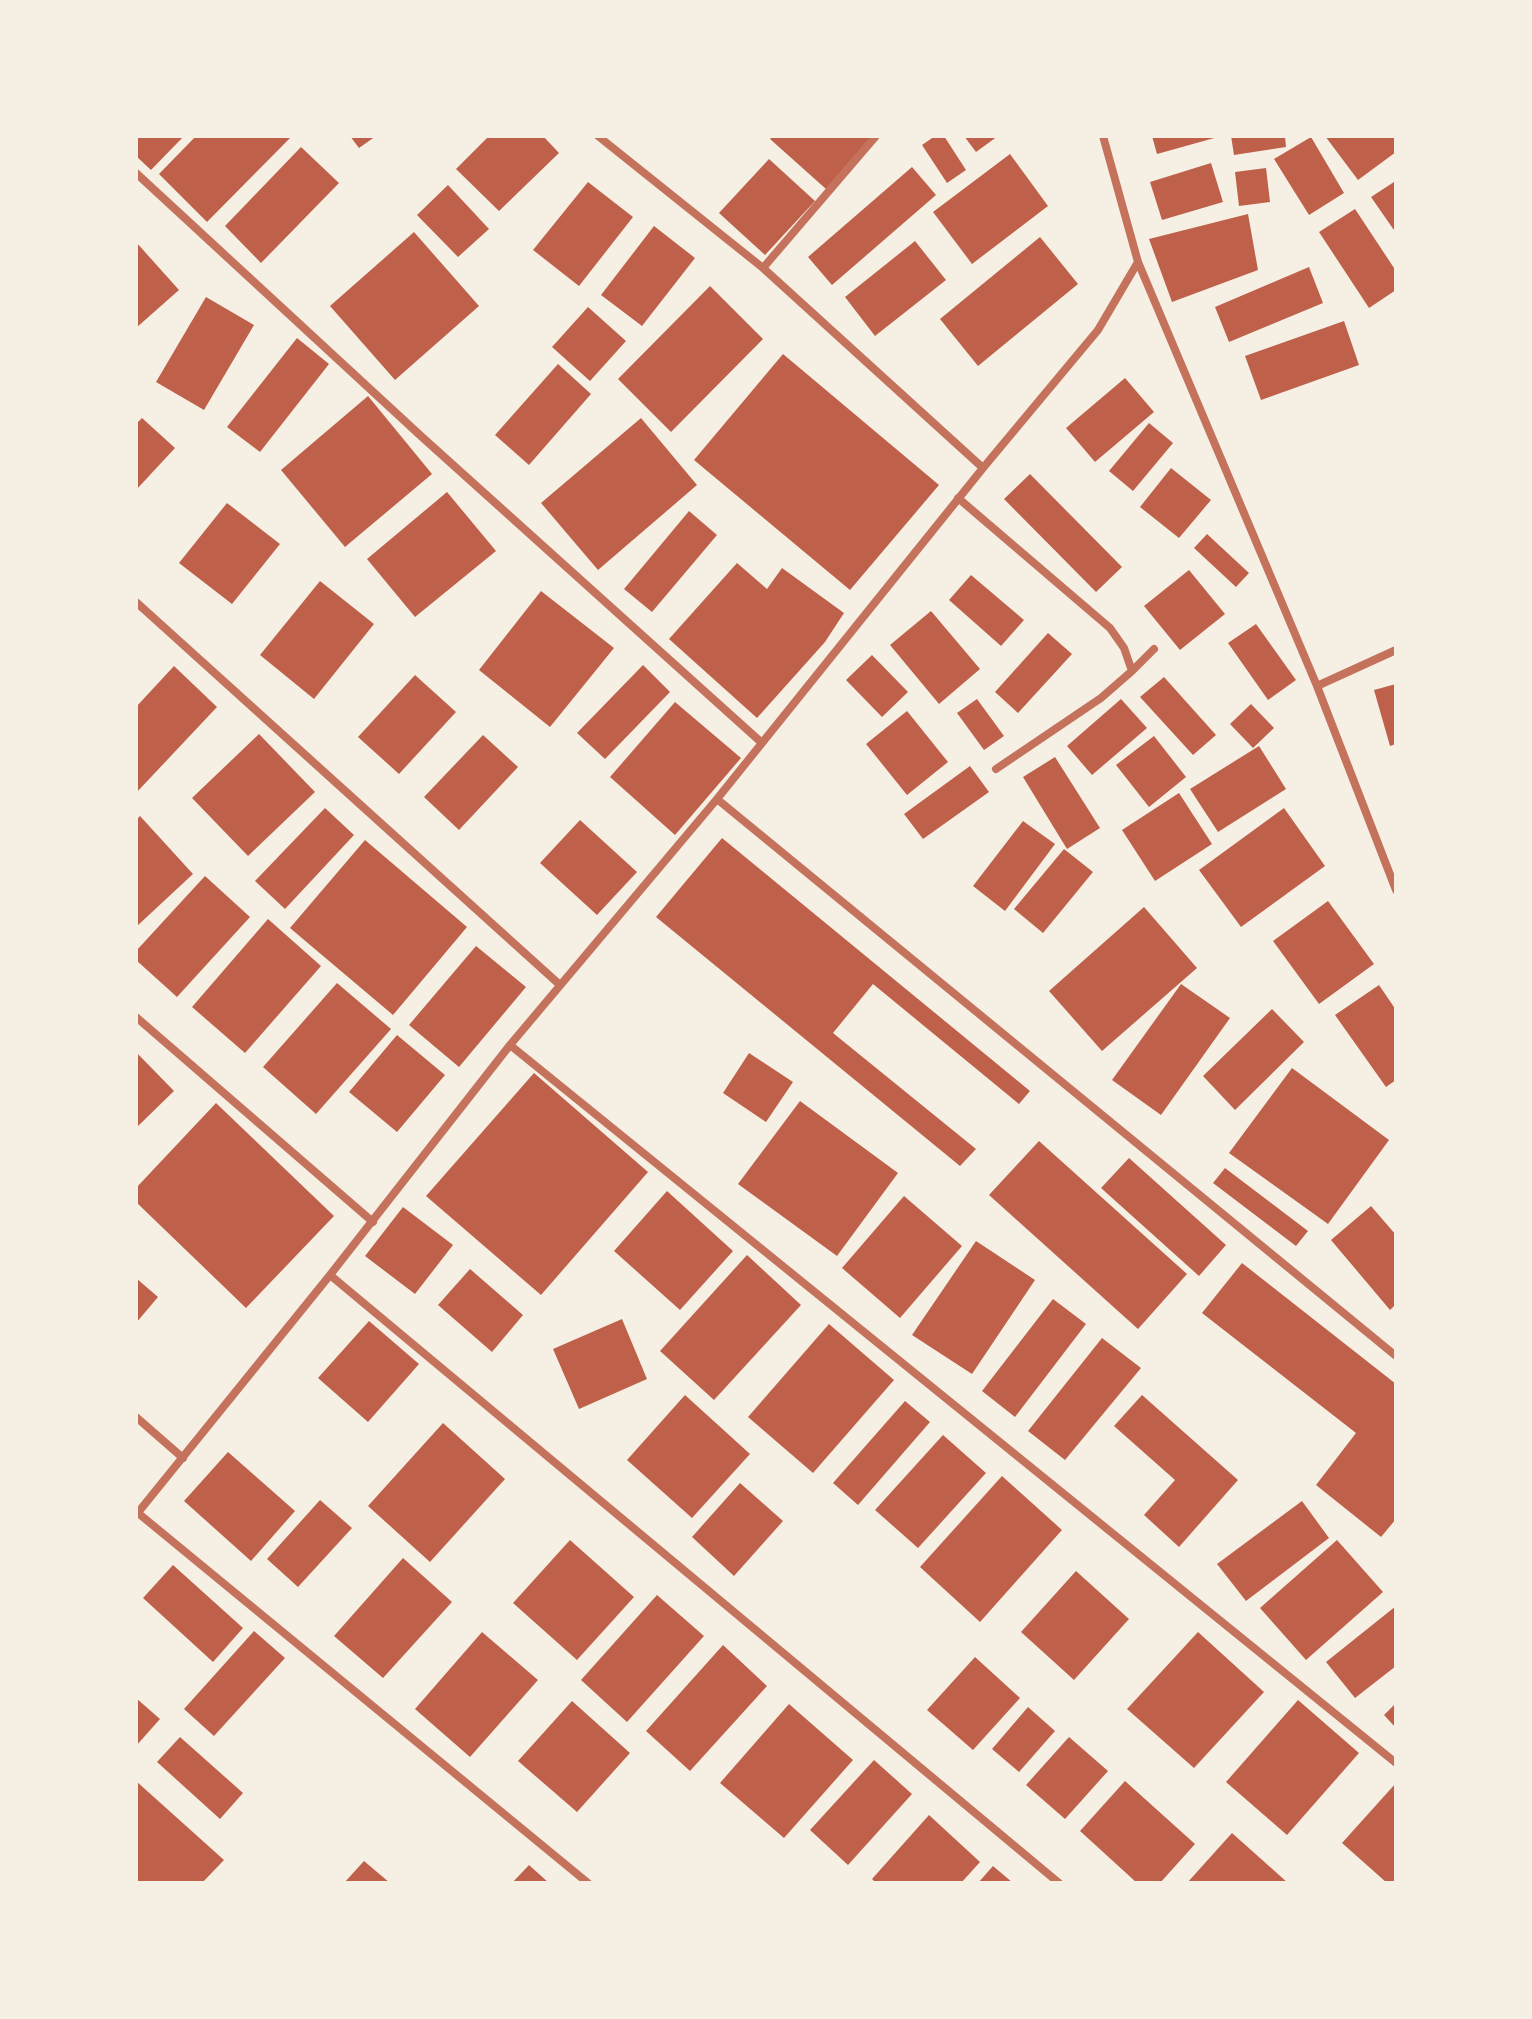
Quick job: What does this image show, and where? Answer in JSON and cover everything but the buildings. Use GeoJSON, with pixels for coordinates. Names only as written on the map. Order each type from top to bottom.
{"type":"FeatureCollection","features":[{"type":"Feature","properties":{"kind":"street"},"geometry":{"type":"LineString","coordinates":[[598,136],[763,268],[983,468]]}},
{"type":"Feature","properties":{"kind":"street"},"geometry":{"type":"LineString","coordinates":[[763,268],[876,136]]}},
{"type":"Feature","properties":{"kind":"street"},"geometry":{"type":"LineString","coordinates":[[1103,136],[1138,262],[1317,686],[1396,890]]}},
{"type":"Feature","properties":{"kind":"street"},"geometry":{"type":"LineString","coordinates":[[136,173],[422,437],[762,743]]}},
{"type":"Feature","properties":{"kind":"street"},"geometry":{"type":"LineString","coordinates":[[588,1883],[137,1514],[373,1222],[510,1045],[717,799],[958,498],[1098,330],[1138,262]]}},
{"type":"Feature","properties":{"kind":"street"},"geometry":{"type":"LineString","coordinates":[[958,498],[1110,628],[1124,648],[1132,671]]}},
{"type":"Feature","properties":{"kind":"street"},"geometry":{"type":"LineString","coordinates":[[136,602],[560,985]]}},
{"type":"Feature","properties":{"kind":"street"},"geometry":{"type":"LineString","coordinates":[[996,769],[1101,698],[1154,649]]}},
{"type":"Feature","properties":{"kind":"street"},"geometry":{"type":"LineString","coordinates":[[1317,686],[1396,650]]}},
{"type":"Feature","properties":{"kind":"street"},"geometry":{"type":"LineString","coordinates":[[717,799],[1396,1356]]}},
{"type":"Feature","properties":{"kind":"street"},"geometry":{"type":"LineString","coordinates":[[136,1017],[373,1222]]}},
{"type":"Feature","properties":{"kind":"street"},"geometry":{"type":"LineString","coordinates":[[510,1045],[1396,1763]]}},
{"type":"Feature","properties":{"kind":"street"},"geometry":{"type":"LineString","coordinates":[[330,1275],[1059,1883]]}},
{"type":"Feature","properties":{"kind":"street"},"geometry":{"type":"LineString","coordinates":[[136,1417],[183,1458]]}}]}
